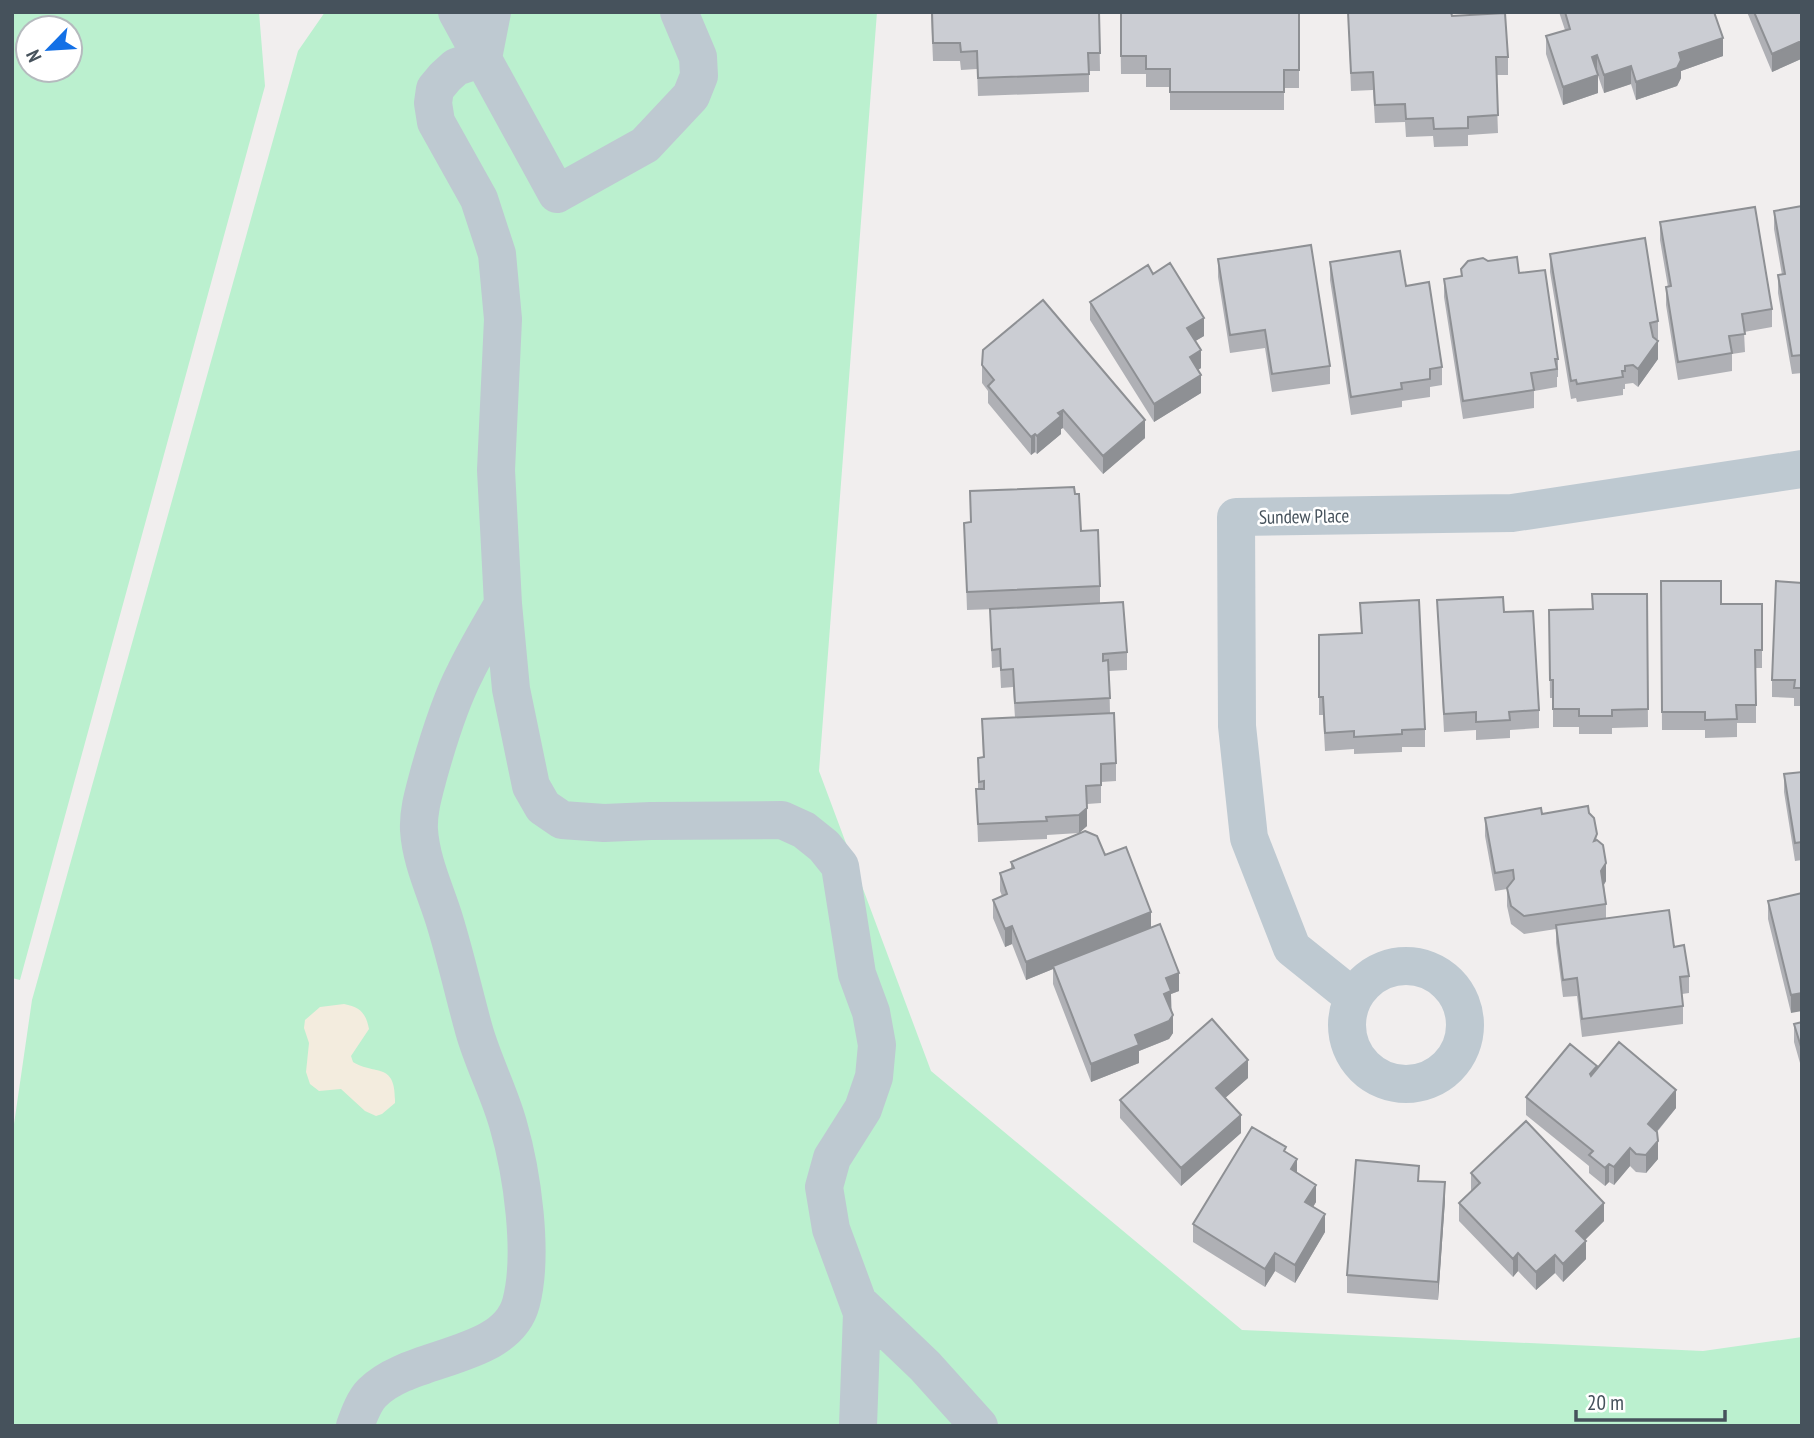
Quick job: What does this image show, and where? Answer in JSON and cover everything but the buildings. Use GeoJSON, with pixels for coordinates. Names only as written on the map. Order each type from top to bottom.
{"type":"FeatureCollection","features":[{"type":"Feature","properties":{"kind":"street"},"geometry":{"type":"LineString","coordinates":[[457,12],[557,194],[645,145],[691,96],[699,76],[698,57],[679,12]]}},
{"type":"Feature","properties":{"kind":"street"},"geometry":{"type":"LineString","coordinates":[[483,58],[492,12]]}},
{"type":"Feature","properties":{"kind":"street"},"geometry":{"type":"LineString","coordinates":[[483,58],[456,67],[435,89],[433,103],[436,122],[479,199],[498,254],[503,318],[496,470],[503,604],[510,689],[531,786],[543,807],[562,820],[604,823],[782,820],[804,830],[824,846],[840,866],[857,974],[871,1012],[877,1045],[874,1077],[863,1109],[832,1158],[824,1187],[831,1229],[862,1313],[859,1426]]}},
{"type":"Feature","properties":{"kind":"street","name":"Sundew Place"},"geometry":{"type":"LineString","coordinates":[[1353,997],[1292,948],[1249,838],[1237,726],[1237,517],[1512,513],[1802,470]]}},
{"type":"Feature","properties":{"kind":"street"},"geometry":{"type":"LineString","coordinates":[[355,1426],[370,1394],[388,1379],[494,1339],[521,1305],[526,1266],[519,1168],[508,1122],[474,1028],[460,970],[423,855],[419,829],[421,802],[463,676],[503,604]]}},
{"type":"Feature","properties":{"kind":"street"},"geometry":{"type":"LineString","coordinates":[[859,1303],[925,1366],[979,1426]]}},
{"type":"Feature","properties":{"kind":"green space"},"geometry":{"type":"Polygon","coordinates":[[[12,12],[259,12],[265,86],[20,980],[12,978],[12,12]]]}},
{"type":"Feature","properties":{"kind":"green space"},"geometry":{"type":"Polygon","coordinates":[[[325,12],[877,12],[819,771],[931,1071],[1242,1330],[1703,1351],[1802,1337],[1802,1426],[12,1426],[12,1138],[32,1000],[298,51],[325,12]]]}},
{"type":"Feature","properties":{"kind":"sand"},"geometry":{"type":"Polygon","coordinates":[[[344,1004],[361,1012],[369,1029],[351,1056],[353,1062],[383,1072],[392,1081],[395,1103],[376,1116],[365,1111],[341,1089],[319,1091],[310,1084],[306,1072],[309,1043],[304,1028],[305,1020],[320,1007],[344,1004]]]}}]}
